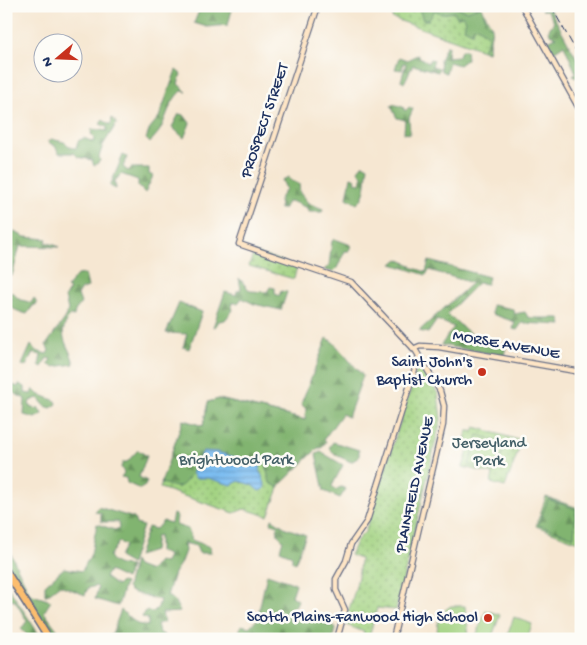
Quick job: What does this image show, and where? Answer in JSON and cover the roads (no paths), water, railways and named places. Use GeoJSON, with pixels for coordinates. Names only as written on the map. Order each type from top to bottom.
{"type":"FeatureCollection","features":[{"type":"Feature","properties":{"kind":"highway"},"geometry":{"type":"LineString","coordinates":[[6,571],[48,639]]}},
{"type":"Feature","properties":{"kind":"highway"},"geometry":{"type":"LineString","coordinates":[[6,576],[48,639]]}},
{"type":"Feature","properties":{"kind":"street","name":"PROSPECT STREET"},"geometry":{"type":"LineString","coordinates":[[239,244],[318,6]]}},
{"type":"Feature","properties":{"kind":"street"},"geometry":{"type":"LineString","coordinates":[[522,6],[581,112]]}},
{"type":"Feature","properties":{"kind":"street","name":"PLAINFIELD AVENUE"},"geometry":{"type":"LineString","coordinates":[[239,244],[351,282],[412,347],[440,391],[444,417],[393,639]]}},
{"type":"Feature","properties":{"kind":"street","name":"MORSE AVENUE"},"geometry":{"type":"LineString","coordinates":[[412,347],[415,343],[581,372]]}},
{"type":"Feature","properties":{"kind":"street"},"geometry":{"type":"LineString","coordinates":[[337,639],[345,609],[336,590],[336,579],[346,561],[351,544],[367,521],[419,356]]}},
{"type":"Feature","properties":{"kind":"water"},"geometry":{"type":"Polygon","coordinates":[[[203,451],[217,452],[238,458],[237,464],[243,467],[246,464],[253,467],[258,460],[261,461],[260,471],[265,484],[264,489],[259,491],[252,485],[239,481],[231,485],[208,478],[195,478],[192,473],[203,451]]]}},
{"type":"Feature","properties":{"kind":"railway"},"geometry":{"type":"LineString","coordinates":[[551,6],[581,60]]}},
{"type":"Feature","properties":{"kind":"place","name":"Saint John's Baptist Church"},"geometry":{"type":"Point","coordinates":[482,372]}},
{"type":"Feature","properties":{"kind":"place","name":"Scotch Plains-Fanwood High School"},"geometry":{"type":"Point","coordinates":[488,618]}},
{"type":"Feature","properties":{"kind":"park label","name":"Jerseyland Park"},"geometry":{"type":"Point","coordinates":[489,453]}},
{"type":"Feature","properties":{"kind":"park label","name":"Brightwood Park"},"geometry":{"type":"Point","coordinates":[236,461]}}]}
